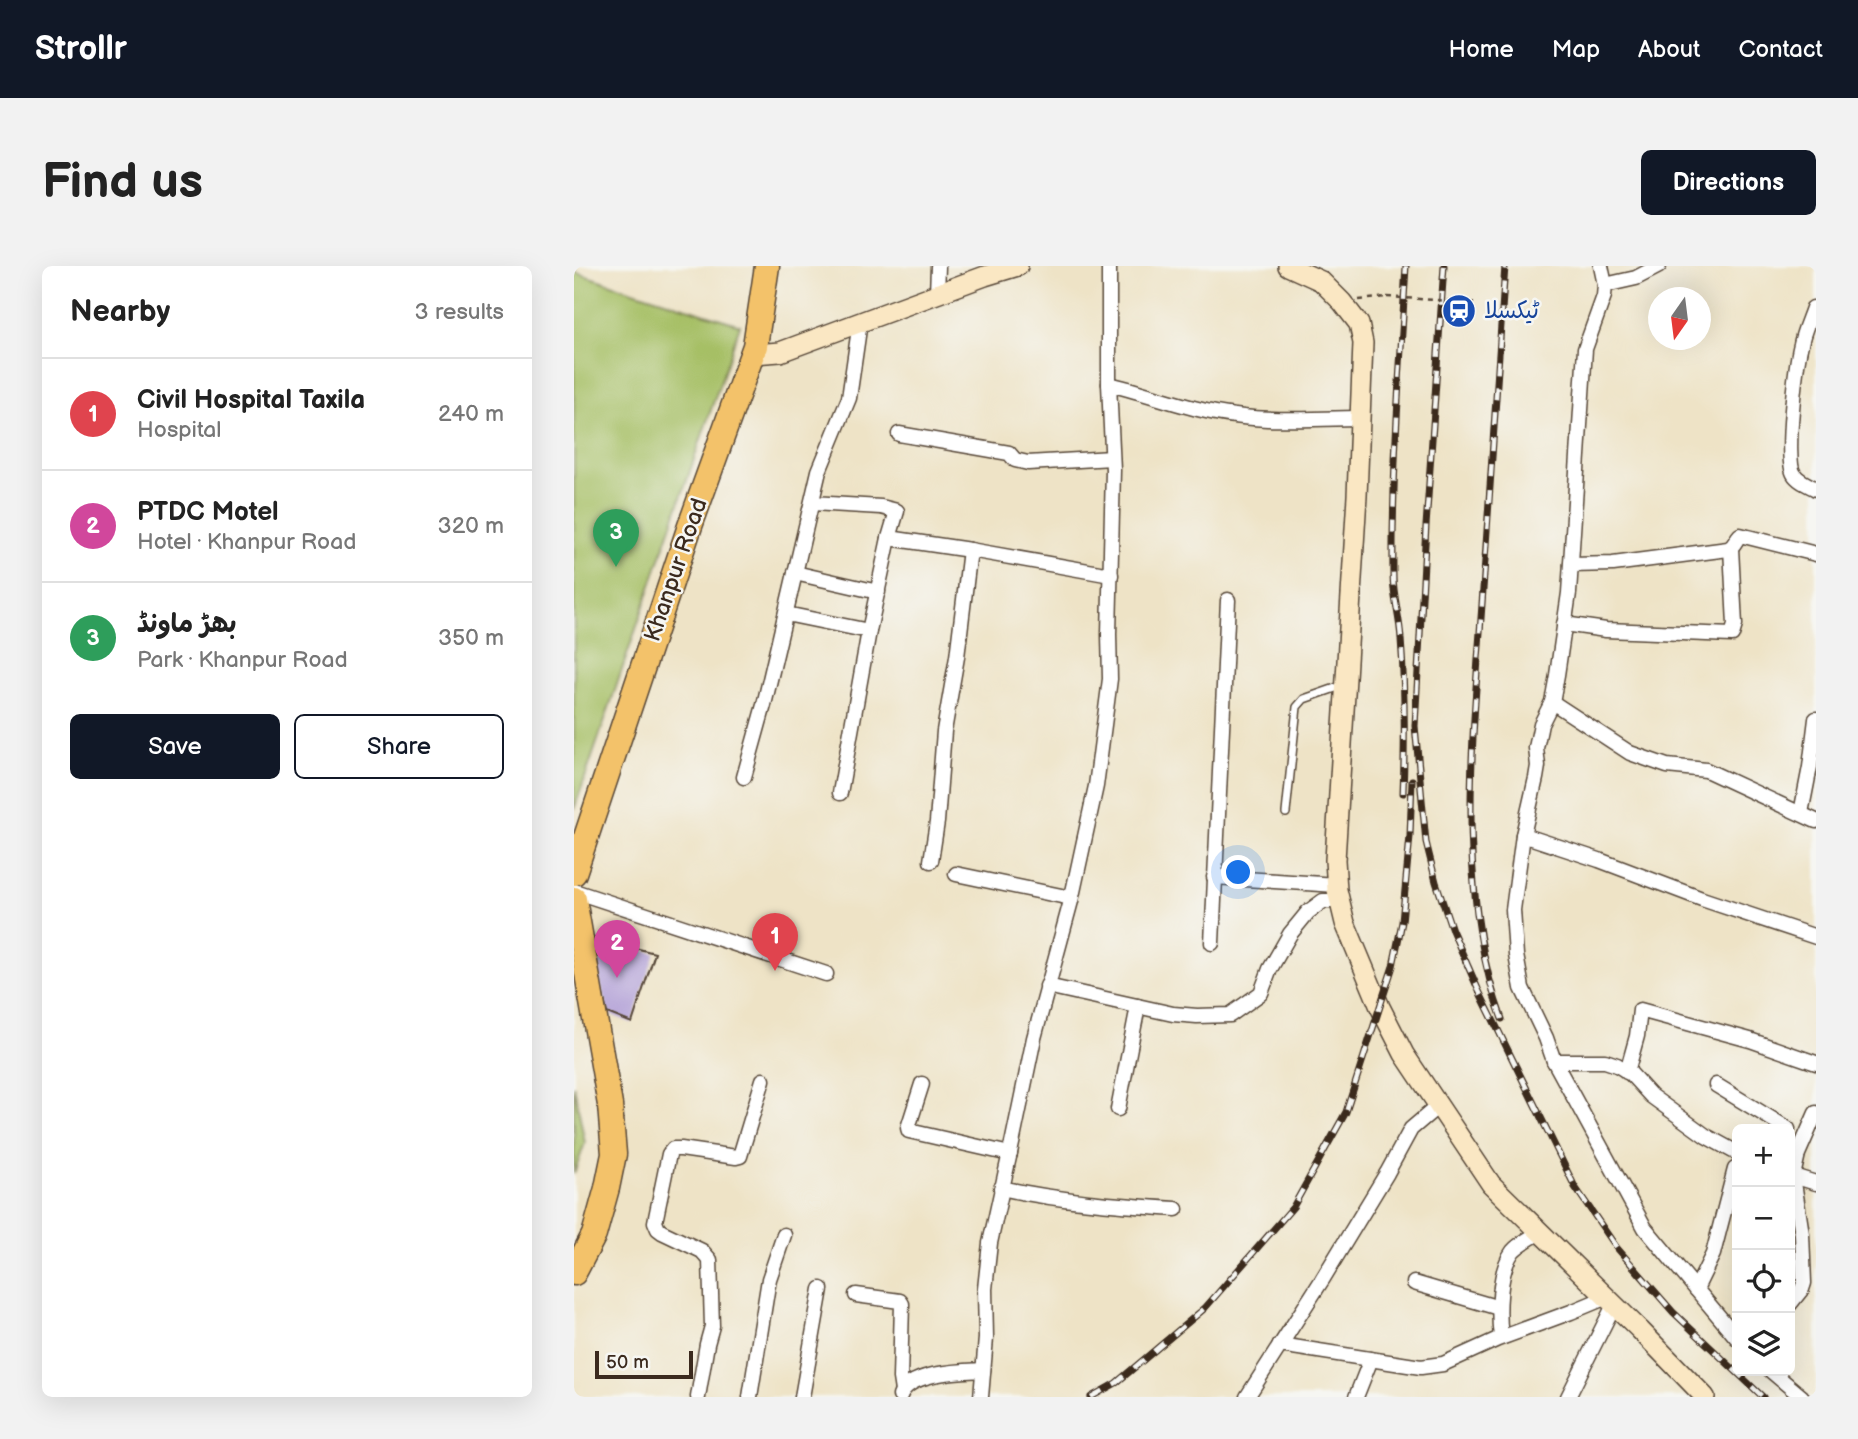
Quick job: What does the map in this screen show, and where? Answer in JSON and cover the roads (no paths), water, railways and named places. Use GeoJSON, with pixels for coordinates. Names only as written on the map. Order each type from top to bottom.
{"type":"FeatureCollection","features":[{"type":"Feature","properties":{"kind":"highway","name":"Khanpur Road"},"geometry":{"type":"LineString","coordinates":[[574,873],[690,526],[753,354],[767,266]]}},
{"type":"Feature","properties":{"kind":"highway"},"geometry":{"type":"LineString","coordinates":[[574,903],[610,1105],[614,1154],[594,1235],[574,1273]]}},
{"type":"Feature","properties":{"kind":"street"},"geometry":{"type":"LineString","coordinates":[[937,294],[938,266]]}},
{"type":"Feature","properties":{"kind":"street"},"geometry":{"type":"LineString","coordinates":[[753,354],[780,352],[1018,266]]}},
{"type":"Feature","properties":{"kind":"street"},"geometry":{"type":"LineString","coordinates":[[981,1397],[986,1338],[985,1289],[990,1242],[1046,986],[1072,898],[1096,786],[1110,679],[1112,458],[1109,266]]}},
{"type":"Feature","properties":{"kind":"street"},"geometry":{"type":"LineString","coordinates":[[1288,266],[1321,281],[1342,302],[1359,324],[1363,343],[1335,860],[1338,893],[1345,923],[1380,1007],[1404,1054],[1491,1184],[1705,1397]]}},
{"type":"Feature","properties":{"kind":"street"},"geometry":{"type":"LineString","coordinates":[[1601,266],[1604,296],[1585,349],[1571,565],[1558,676],[1552,702],[1541,724],[1536,748],[1538,766],[1523,835],[1513,910],[1516,955],[1522,988],[1554,1061],[1645,1227],[1732,1332]]}},
{"type":"Feature","properties":{"kind":"street"},"geometry":{"type":"LineString","coordinates":[[1605,285],[1636,278],[1659,266]]}},
{"type":"Feature","properties":{"kind":"street"},"geometry":{"type":"LineString","coordinates":[[1816,312],[1813,308],[1800,345],[1790,460],[1796,477],[1816,489]]}},
{"type":"Feature","properties":{"kind":"street"},"geometry":{"type":"LineString","coordinates":[[744,777],[764,705],[819,471],[849,398],[860,322]]}},
{"type":"Feature","properties":{"kind":"street"},"geometry":{"type":"LineString","coordinates":[[1109,384],[1168,402],[1235,416],[1287,419],[1360,418]]}},
{"type":"Feature","properties":{"kind":"street"},"geometry":{"type":"LineString","coordinates":[[899,435],[1009,453],[1015,460],[1028,463],[1112,458]]}},
{"type":"Feature","properties":{"kind":"street"},"geometry":{"type":"LineString","coordinates":[[812,503],[897,511],[869,631],[840,793]]}},
{"type":"Feature","properties":{"kind":"street"},"geometry":{"type":"LineString","coordinates":[[1564,624],[1606,630],[1732,635],[1735,625],[1731,548],[1740,535],[1816,554]]}},
{"type":"Feature","properties":{"kind":"street"},"geometry":{"type":"LineString","coordinates":[[889,538],[1111,575]]}},
{"type":"Feature","properties":{"kind":"street"},"geometry":{"type":"LineString","coordinates":[[1571,565],[1613,564],[1731,548]]}},
{"type":"Feature","properties":{"kind":"street"},"geometry":{"type":"LineString","coordinates":[[930,861],[937,822],[944,732],[957,657],[970,550]]}},
{"type":"Feature","properties":{"kind":"street"},"geometry":{"type":"LineString","coordinates":[[795,573],[878,592]]}},
{"type":"Feature","properties":{"kind":"street"},"geometry":{"type":"LineString","coordinates":[[1212,943],[1228,600]]}},
{"type":"Feature","properties":{"kind":"street"},"geometry":{"type":"LineString","coordinates":[[786,614],[869,631]]}},
{"type":"Feature","properties":{"kind":"street"},"geometry":{"type":"LineString","coordinates":[[1552,702],[1630,752],[1667,766],[1706,770],[1816,821]]}},
{"type":"Feature","properties":{"kind":"street"},"geometry":{"type":"LineString","coordinates":[[1801,813],[1816,719]]}},
{"type":"Feature","properties":{"kind":"street"},"geometry":{"type":"LineString","coordinates":[[1523,835],[1816,937]]}},
{"type":"Feature","properties":{"kind":"street"},"geometry":{"type":"LineString","coordinates":[[956,874],[1072,898]]}},
{"type":"Feature","properties":{"kind":"street"},"geometry":{"type":"LineString","coordinates":[[1214,877],[1338,893]]}},
{"type":"Feature","properties":{"kind":"street"},"geometry":{"type":"LineString","coordinates":[[1046,986],[1173,1014],[1230,1015],[1261,993],[1270,969],[1290,933],[1308,912],[1338,893]]}},
{"type":"Feature","properties":{"kind":"street"},"geometry":{"type":"LineString","coordinates":[[574,903],[826,975]]}},
{"type":"Feature","properties":{"kind":"street"},"geometry":{"type":"LineString","coordinates":[[1118,1109],[1138,1006]]}},
{"type":"Feature","properties":{"kind":"street"},"geometry":{"type":"LineString","coordinates":[[1626,1072],[1637,1036],[1640,1010],[1750,1040],[1816,1063]]}},
{"type":"Feature","properties":{"kind":"street"},"geometry":{"type":"LineString","coordinates":[[1554,1061],[1605,1061],[1617,1065],[1651,1096],[1706,1136],[1732,1150]]}},
{"type":"Feature","properties":{"kind":"street"},"geometry":{"type":"LineString","coordinates":[[698,1397],[712,1326],[710,1260],[702,1251],[662,1232],[655,1222],[669,1154],[673,1149],[681,1149],[740,1156],[763,1080]]}},
{"type":"Feature","properties":{"kind":"street"},"geometry":{"type":"LineString","coordinates":[[922,1084],[909,1131],[1010,1154]]}},
{"type":"Feature","properties":{"kind":"street"},"geometry":{"type":"LineString","coordinates":[[1716,1085],[1779,1124]]}},
{"type":"Feature","properties":{"kind":"street"},"geometry":{"type":"LineString","coordinates":[[1247,1397],[1387,1173],[1411,1129],[1438,1106]]}},
{"type":"Feature","properties":{"kind":"street"},"geometry":{"type":"LineString","coordinates":[[1795,1163],[1816,1113]]}},
{"type":"Feature","properties":{"kind":"street"},"geometry":{"type":"LineString","coordinates":[[1795,1134],[1804,1139]]}},
{"type":"Feature","properties":{"kind":"street"},"geometry":{"type":"LineString","coordinates":[[1795,1176],[1816,1183]]}},
{"type":"Feature","properties":{"kind":"street"},"geometry":{"type":"LineString","coordinates":[[1696,1289],[1713,1254],[1732,1181]]}},
{"type":"Feature","properties":{"kind":"street"},"geometry":{"type":"LineString","coordinates":[[1793,1187],[1810,1273],[1795,1298]]}},
{"type":"Feature","properties":{"kind":"street"},"geometry":{"type":"LineString","coordinates":[[1001,1188],[1093,1203],[1176,1209]]}},
{"type":"Feature","properties":{"kind":"street"},"geometry":{"type":"LineString","coordinates":[[1501,1337],[1499,1308],[1505,1271],[1513,1251],[1540,1232]]}},
{"type":"Feature","properties":{"kind":"street"},"geometry":{"type":"LineString","coordinates":[[750,1397],[769,1279],[784,1235]]}},
{"type":"Feature","properties":{"kind":"street"},"geometry":{"type":"LineString","coordinates":[[1414,1283],[1499,1308]]}},
{"type":"Feature","properties":{"kind":"street"},"geometry":{"type":"LineString","coordinates":[[802,1397],[821,1289]]}},
{"type":"Feature","properties":{"kind":"street"},"geometry":{"type":"LineString","coordinates":[[856,1295],[900,1301],[902,1304],[901,1394]]}},
{"type":"Feature","properties":{"kind":"street"},"geometry":{"type":"LineString","coordinates":[[1280,1345],[1421,1367],[1443,1364],[1501,1337],[1610,1301]]}},
{"type":"Feature","properties":{"kind":"street"},"geometry":{"type":"LineString","coordinates":[[1568,1397],[1610,1301]]}},
{"type":"Feature","properties":{"kind":"street"},"geometry":{"type":"LineString","coordinates":[[1356,1397],[1371,1359]]}},
{"type":"Feature","properties":{"kind":"street"},"geometry":{"type":"LineString","coordinates":[[901,1394],[908,1383],[919,1378],[958,1371],[983,1370]]}},
{"type":"Feature","properties":{"kind":"street"},"geometry":{"type":"LineString","coordinates":[[1777,1376],[1802,1397]]}},
{"type":"Feature","properties":{"kind":"lane"},"geometry":{"type":"LineString","coordinates":[[1286,813],[1297,707],[1304,699],[1346,684]]}},
{"type":"Feature","properties":{"kind":"railway"},"geometry":{"type":"LineString","coordinates":[[1403,793],[1403,677],[1393,583],[1393,536],[1406,266]]}},
{"type":"Feature","properties":{"kind":"railway"},"geometry":{"type":"LineString","coordinates":[[1444,266],[1415,726],[1426,842],[1436,882],[1452,930],[1478,989],[1575,1187],[1617,1248],[1673,1312],[1763,1397]]}},
{"type":"Feature","properties":{"kind":"railway"},"geometry":{"type":"LineString","coordinates":[[1502,1019],[1487,970],[1478,920],[1471,814],[1475,707],[1505,266]]}},
{"type":"Feature","properties":{"kind":"railway"},"geometry":{"type":"LineString","coordinates":[[1091,1397],[1116,1383],[1205,1308],[1293,1207],[1346,1112],[1393,966],[1402,922],[1412,780]]}},
{"type":"Feature","properties":{"kind":"place","name":"ٹیکسلا"},"geometry":{"type":"Point","coordinates":[1459,311]}},
{"type":"Feature","properties":{"kind":"place","name":"بھڑ ماونڈ"},"geometry":{"type":"Point","coordinates":[616,567]}},
{"type":"Feature","properties":{"kind":"place","name":"Civil Hospital Taxila"},"geometry":{"type":"Point","coordinates":[775,971]}},
{"type":"Feature","properties":{"kind":"place","name":"PTDC Motel"},"geometry":{"type":"Point","coordinates":[617,978]}}]}
